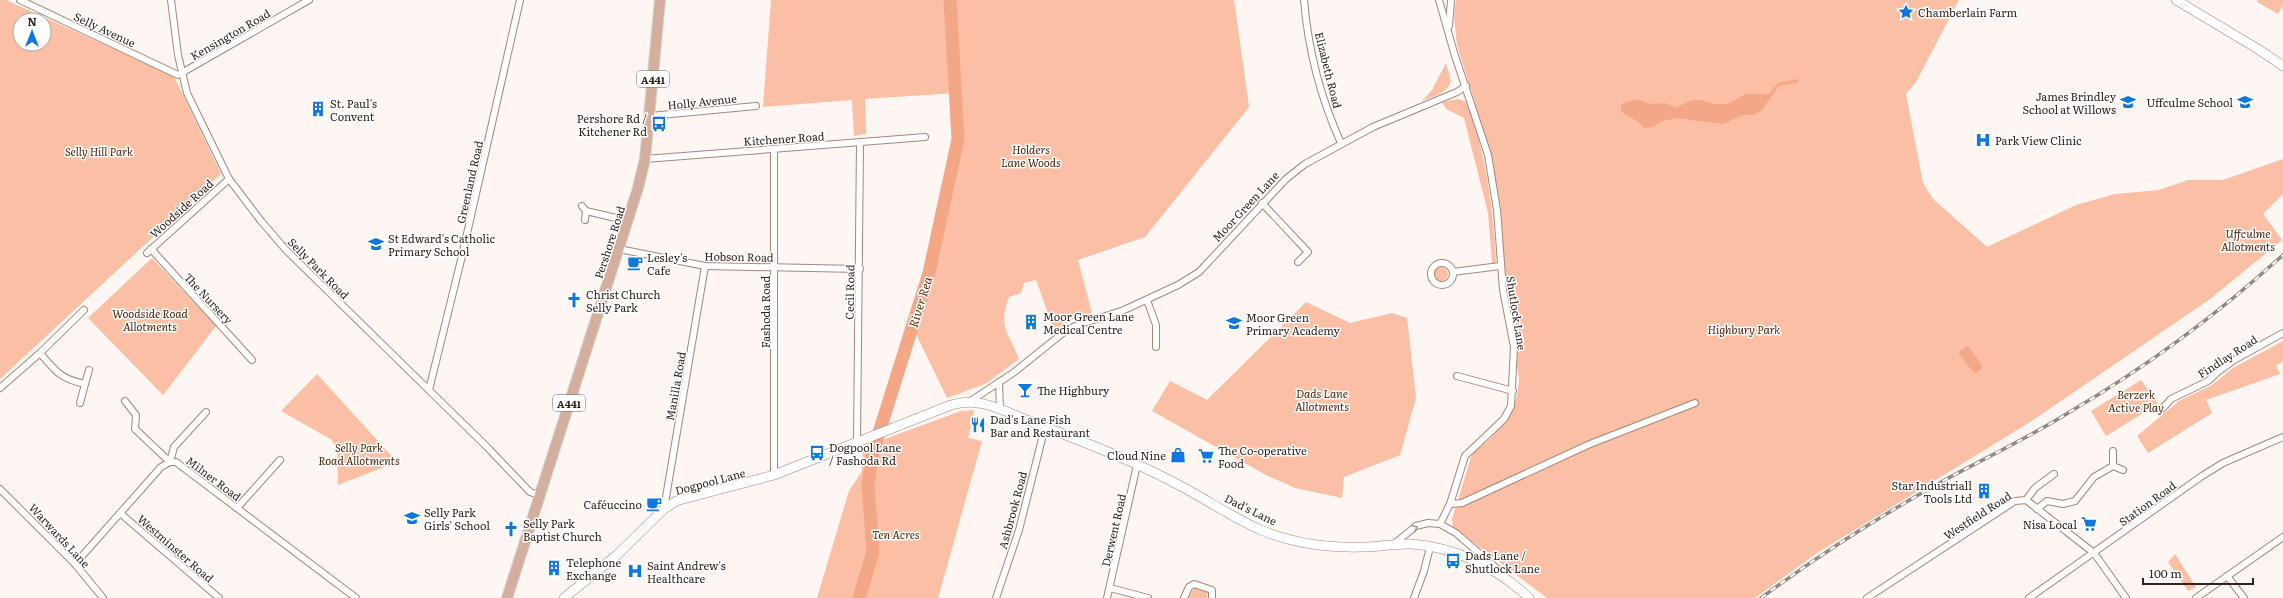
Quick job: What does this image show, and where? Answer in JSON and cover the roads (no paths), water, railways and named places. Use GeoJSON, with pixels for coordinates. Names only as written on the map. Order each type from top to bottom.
{"type":"FeatureCollection","features":[{"type":"Feature","properties":{"kind":"main road","name":"Pershore Road"},"geometry":{"type":"LineString","coordinates":[[507,598],[628,221],[645,159],[660,0]]}},
{"type":"Feature","properties":{"kind":"street","name":"Selly Avenue"},"geometry":{"type":"LineString","coordinates":[[20,0],[178,75],[181,73]]}},
{"type":"Feature","properties":{"kind":"street","name":"Selly Park Road"},"geometry":{"type":"LineString","coordinates":[[171,0],[181,73],[187,93],[229,179],[261,222],[286,250],[429,390],[530,492],[539,495]]}},
{"type":"Feature","properties":{"kind":"street","name":"Kensington Road"},"geometry":{"type":"LineString","coordinates":[[181,73],[309,0]]}},
{"type":"Feature","properties":{"kind":"street","name":"Greenland Road"},"geometry":{"type":"LineString","coordinates":[[429,390],[461,260],[520,0]]}},
{"type":"Feature","properties":{"kind":"street","name":"Elizabeth Road"},"geometry":{"type":"LineString","coordinates":[[1304,0],[1316,68],[1334,127],[1341,143]]}},
{"type":"Feature","properties":{"kind":"street"},"geometry":{"type":"LineString","coordinates":[[1439,0],[1449,29],[1455,56],[1466,86]]}},
{"type":"Feature","properties":{"kind":"street"},"geometry":{"type":"LineString","coordinates":[[1449,29],[1451,0]]}},
{"type":"Feature","properties":{"kind":"street"},"geometry":{"type":"LineString","coordinates":[[2176,0],[2258,49],[2283,66]]}},
{"type":"Feature","properties":{"kind":"street","name":"Moor Green Lane"},"geometry":{"type":"LineString","coordinates":[[887,430],[955,404],[969,402],[999,382],[1063,333],[1075,326],[1124,310],[1178,285],[1199,272],[1286,179],[1341,143],[1466,86]]}},
{"type":"Feature","properties":{"kind":"street","name":"Shutlock Lane"},"geometry":{"type":"LineString","coordinates":[[1440,524],[1450,504],[1465,456],[1504,419],[1511,406],[1513,391],[1514,347],[1500,266],[1497,210],[1488,155],[1466,86]]}},
{"type":"Feature","properties":{"kind":"street","name":"Holly Avenue"},"geometry":{"type":"LineString","coordinates":[[650,116],[756,106]]}},
{"type":"Feature","properties":{"kind":"street","name":"Kitchener Road"},"geometry":{"type":"LineString","coordinates":[[645,159],[925,137]]}},
{"type":"Feature","properties":{"kind":"street","name":"Cecil Road"},"geometry":{"type":"LineString","coordinates":[[860,143],[862,440]]}},
{"type":"Feature","properties":{"kind":"street","name":"Fashoda Road"},"geometry":{"type":"LineString","coordinates":[[774,149],[774,475]]}},
{"type":"Feature","properties":{"kind":"street","name":"Woodside Road"},"geometry":{"type":"LineString","coordinates":[[149,251],[229,179]]}},
{"type":"Feature","properties":{"kind":"street"},"geometry":{"type":"LineString","coordinates":[[1262,203],[1308,252],[1298,262]]}},
{"type":"Feature","properties":{"kind":"street"},"geometry":{"type":"LineString","coordinates":[[585,220],[584,209],[628,221]]}},
{"type":"Feature","properties":{"kind":"street","name":"Hobson Road"},"geometry":{"type":"LineString","coordinates":[[619,248],[705,266],[860,269]]}},
{"type":"Feature","properties":{"kind":"street","name":"The Nursery"},"geometry":{"type":"LineString","coordinates":[[149,251],[252,360]]}},
{"type":"Feature","properties":{"kind":"street","name":"Manilla Road"},"geometry":{"type":"LineString","coordinates":[[664,509],[705,266]]}},
{"type":"Feature","properties":{"kind":"street"},"geometry":{"type":"LineString","coordinates":[[1453,272],[1500,266]]}},
{"type":"Feature","properties":{"kind":"street"},"geometry":{"type":"LineString","coordinates":[[1147,300],[1156,325],[1156,347]]}},
{"type":"Feature","properties":{"kind":"street"},"geometry":{"type":"LineString","coordinates":[[0,388],[40,353],[84,310]]}},
{"type":"Feature","properties":{"kind":"street","name":"Findlay Road"},"geometry":{"type":"LineString","coordinates":[[2162,409],[2171,399],[2208,381],[2218,371],[2234,360],[2283,333]]}},
{"type":"Feature","properties":{"kind":"street"},"geometry":{"type":"LineString","coordinates":[[40,353],[57,374],[67,380],[85,384]]}},
{"type":"Feature","properties":{"kind":"street"},"geometry":{"type":"LineString","coordinates":[[80,403],[89,370]]}},
{"type":"Feature","properties":{"kind":"street"},"geometry":{"type":"LineString","coordinates":[[1457,376],[1513,391]]}},
{"type":"Feature","properties":{"kind":"street"},"geometry":{"type":"LineString","coordinates":[[999,382],[1000,409]]}},
{"type":"Feature","properties":{"kind":"street"},"geometry":{"type":"LineString","coordinates":[[125,401],[136,415],[135,429],[170,462],[174,447],[206,412]]}},
{"type":"Feature","properties":{"kind":"street","name":"Dad's Lane"},"geometry":{"type":"LineString","coordinates":[[969,402],[981,403],[1000,409],[1137,465],[1172,481],[1245,522],[1287,538],[1342,547],[1394,544],[1430,547],[1475,561],[1509,580],[1526,597]]}},
{"type":"Feature","properties":{"kind":"street"},"geometry":{"type":"LineString","coordinates":[[1450,504],[1462,503],[1590,444],[1695,403]]}},
{"type":"Feature","properties":{"kind":"street","name":"Ashbrook Road"},"geometry":{"type":"LineString","coordinates":[[996,598],[1019,530],[1045,427]]}},
{"type":"Feature","properties":{"kind":"street","name":"Dogpool Lane"},"geometry":{"type":"LineString","coordinates":[[564,598],[612,559],[664,509],[676,501],[774,475],[887,430]]}},
{"type":"Feature","properties":{"kind":"street","name":"Station Road"},"geometry":{"type":"LineString","coordinates":[[2029,598],[2212,469],[2252,448],[2283,437]]}},
{"type":"Feature","properties":{"kind":"street"},"geometry":{"type":"LineString","coordinates":[[2113,451],[2113,466]]}},
{"type":"Feature","properties":{"kind":"street"},"geometry":{"type":"LineString","coordinates":[[237,508],[280,460]]}},
{"type":"Feature","properties":{"kind":"street","name":"Milner Road"},"geometry":{"type":"LineString","coordinates":[[75,564],[161,466],[170,462],[176,462],[356,598]]}},
{"type":"Feature","properties":{"kind":"street","name":"Derwent Road"},"geometry":{"type":"LineString","coordinates":[[1107,598],[1137,465]]}},
{"type":"Feature","properties":{"kind":"street"},"geometry":{"type":"LineString","coordinates":[[2113,466],[2123,470]]}},
{"type":"Feature","properties":{"kind":"street"},"geometry":{"type":"LineString","coordinates":[[2037,509],[2047,501],[2063,504],[2075,501],[2094,477],[2113,466]]}},
{"type":"Feature","properties":{"kind":"street"},"geometry":{"type":"LineString","coordinates":[[2026,500],[2035,488],[2054,474]]}},
{"type":"Feature","properties":{"kind":"street","name":"Warwards Lane"},"geometry":{"type":"LineString","coordinates":[[0,489],[75,564],[103,598]]}},
{"type":"Feature","properties":{"kind":"street","name":"Westfield Road"},"geometry":{"type":"LineString","coordinates":[[1868,598],[2015,501],[2026,500],[2094,553],[2126,598]]}},
{"type":"Feature","properties":{"kind":"street","name":"Westminster Road"},"geometry":{"type":"LineString","coordinates":[[120,513],[219,598]]}},
{"type":"Feature","properties":{"kind":"street"},"geometry":{"type":"LineString","coordinates":[[1394,544],[1416,526],[1428,523],[1440,524],[1456,533],[1509,580]]}},
{"type":"Feature","properties":{"kind":"street"},"geometry":{"type":"LineString","coordinates":[[2196,598],[2283,538]]}},
{"type":"Feature","properties":{"kind":"street"},"geometry":{"type":"LineString","coordinates":[[1414,598],[1424,571],[1430,547]]}},
{"type":"Feature","properties":{"kind":"street"},"geometry":{"type":"LineString","coordinates":[[2227,576],[2244,598]]}},
{"type":"Feature","properties":{"kind":"street"},"geometry":{"type":"LineString","coordinates":[[1184,598],[1189,587],[1194,584],[1212,590],[1212,598]]}},
{"type":"Feature","properties":{"kind":"street"},"geometry":{"type":"LineString","coordinates":[[1110,588],[1148,598]]}},
{"type":"Feature","properties":{"kind":"waterway","name":"River Rea"},"geometry":{"type":"LineString","coordinates":[[859,598],[873,552],[868,485],[872,455],[929,273],[958,139],[950,0]]}},
{"type":"Feature","properties":{"kind":"railway"},"geometry":{"type":"LineString","coordinates":[[1761,598],[1827,551],[1896,508],[1943,481],[2038,431],[2125,378],[2180,340],[2232,299],[2283,255]]}},
{"type":"Feature","properties":{"kind":"place","name":"Chamberlain Farm"},"geometry":{"type":"Point","coordinates":[1906,12]}},
{"type":"Feature","properties":{"kind":"place","name":"James Brindley School at Willows"},"geometry":{"type":"Point","coordinates":[2128,102]}},
{"type":"Feature","properties":{"kind":"place","name":"Uffculme School"},"geometry":{"type":"Point","coordinates":[2245,102]}},
{"type":"Feature","properties":{"kind":"place","name":"St. Paul's Convent"},"geometry":{"type":"Point","coordinates":[318,109]}},
{"type":"Feature","properties":{"kind":"place","name":"Pershore Rd / Kitchener Rd"},"geometry":{"type":"Point","coordinates":[659,124]}},
{"type":"Feature","properties":{"kind":"place","name":"Park View Clinic"},"geometry":{"type":"Point","coordinates":[1983,140]}},
{"type":"Feature","properties":{"kind":"place","name":"St Edward's Catholic Primary School"},"geometry":{"type":"Point","coordinates":[376,244]}},
{"type":"Feature","properties":{"kind":"place","name":"Lesley's Cafe"},"geometry":{"type":"Point","coordinates":[635,263]}},
{"type":"Feature","properties":{"kind":"place","name":"Christ Church Selly Park"},"geometry":{"type":"Point","coordinates":[574,300]}},
{"type":"Feature","properties":{"kind":"place","name":"Moor Green Lane Medical Centre"},"geometry":{"type":"Point","coordinates":[1031,322]}},
{"type":"Feature","properties":{"kind":"place","name":"Moor Green Primary Academy"},"geometry":{"type":"Point","coordinates":[1234,323]}},
{"type":"Feature","properties":{"kind":"place","name":"The Highbury"},"geometry":{"type":"Point","coordinates":[1025,390]}},
{"type":"Feature","properties":{"kind":"place","name":"Dad's Lane Fish Bar and Restaurant"},"geometry":{"type":"Point","coordinates":[978,425]}},
{"type":"Feature","properties":{"kind":"place","name":"Dogpool Lane / Fashoda Rd"},"geometry":{"type":"Point","coordinates":[817,453]}},
{"type":"Feature","properties":{"kind":"place","name":"Cloud Nine"},"geometry":{"type":"Point","coordinates":[1178,455]}},
{"type":"Feature","properties":{"kind":"place","name":"The Co-operative Food"},"geometry":{"type":"Point","coordinates":[1206,456]}},
{"type":"Feature","properties":{"kind":"place","name":"Star Industriall Tools Ltd"},"geometry":{"type":"Point","coordinates":[1984,491]}},
{"type":"Feature","properties":{"kind":"place","name":"Caféuccino"},"geometry":{"type":"Point","coordinates":[654,504]}},
{"type":"Feature","properties":{"kind":"place","name":"Selly Park Girls' School"},"geometry":{"type":"Point","coordinates":[412,518]}},
{"type":"Feature","properties":{"kind":"place","name":"Nisa Local"},"geometry":{"type":"Point","coordinates":[2089,524]}},
{"type":"Feature","properties":{"kind":"place","name":"Selly Park Baptist Church"},"geometry":{"type":"Point","coordinates":[511,529]}},
{"type":"Feature","properties":{"kind":"place","name":"Dads Lane / Shutlock Lane"},"geometry":{"type":"Point","coordinates":[1453,561]}},
{"type":"Feature","properties":{"kind":"place","name":"Telephone Exchange"},"geometry":{"type":"Point","coordinates":[554,568]}},
{"type":"Feature","properties":{"kind":"place","name":"Saint Andrew's Healthcare"},"geometry":{"type":"Point","coordinates":[635,571]}},
{"type":"Feature","properties":{"kind":"park label","name":"Selly Hill Park"},"geometry":{"type":"Point","coordinates":[99,151]}},
{"type":"Feature","properties":{"kind":"park label","name":"Holders Lane Woods"},"geometry":{"type":"Point","coordinates":[1031,155]}},
{"type":"Feature","properties":{"kind":"park label","name":"Uffculme Allotments"},"geometry":{"type":"Point","coordinates":[2248,239]}},
{"type":"Feature","properties":{"kind":"park label","name":"Woodside Road Allotments"},"geometry":{"type":"Point","coordinates":[150,319]}},
{"type":"Feature","properties":{"kind":"park label","name":"Highbury Park"},"geometry":{"type":"Point","coordinates":[1744,329]}},
{"type":"Feature","properties":{"kind":"park label","name":"Dads Lane Allotments"},"geometry":{"type":"Point","coordinates":[1322,399]}},
{"type":"Feature","properties":{"kind":"park label","name":"Berzerk Active Play"},"geometry":{"type":"Point","coordinates":[2136,400]}},
{"type":"Feature","properties":{"kind":"park label","name":"Selly Park Road Allotments"},"geometry":{"type":"Point","coordinates":[359,453]}},
{"type":"Feature","properties":{"kind":"park label","name":"Ten Acres"},"geometry":{"type":"Point","coordinates":[896,534]}}]}
